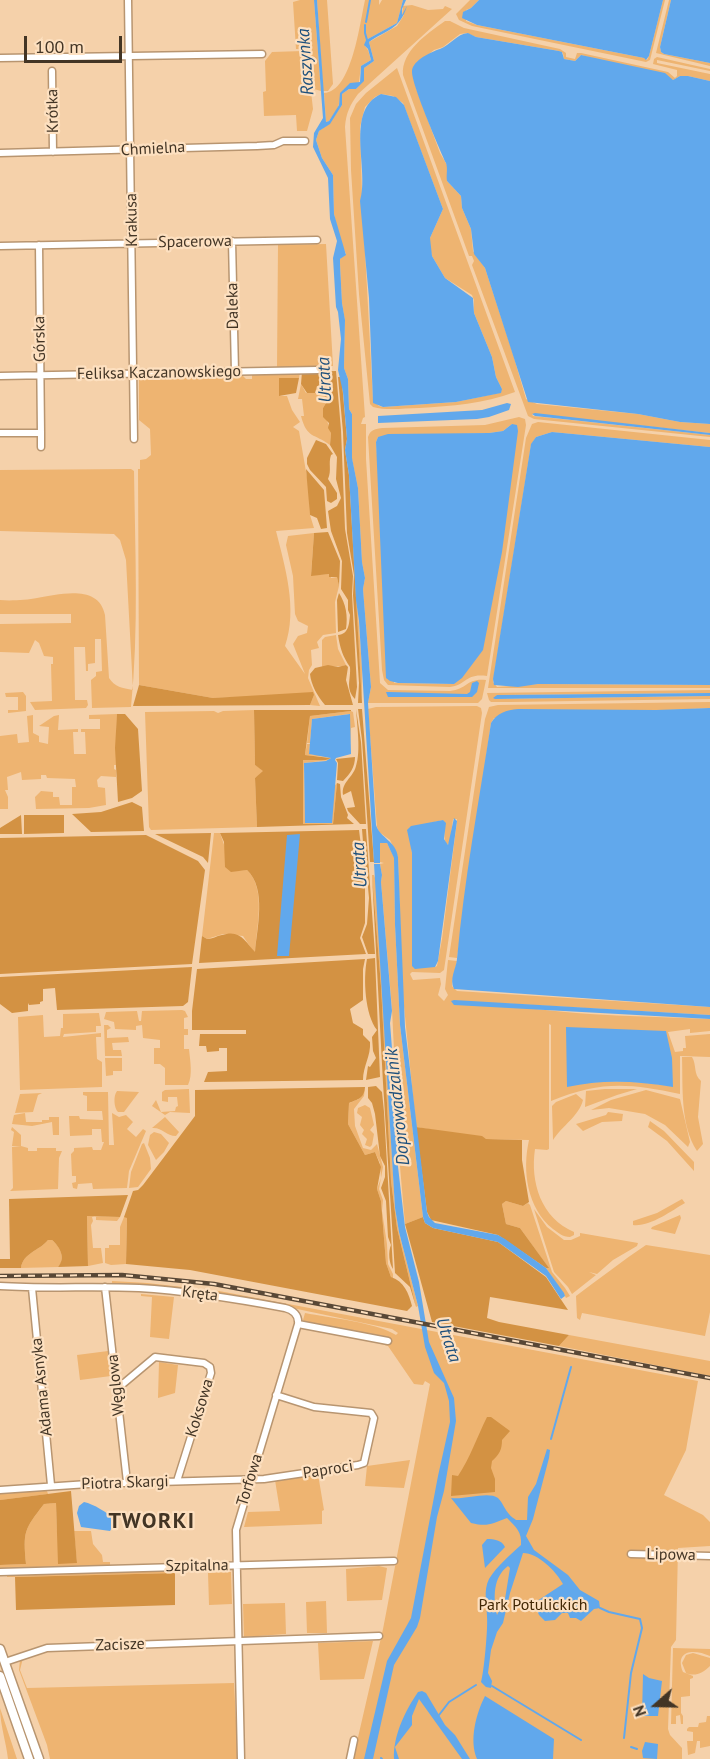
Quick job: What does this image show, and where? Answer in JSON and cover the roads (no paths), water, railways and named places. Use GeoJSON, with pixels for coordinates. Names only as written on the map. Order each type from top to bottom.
{"type":"FeatureCollection","features":[{"type":"Feature","properties":{"kind":"main road"},"geometry":{"type":"LineString","coordinates":[[0,1649],[39,1759]]}},
{"type":"Feature","properties":{"kind":"main road"},"geometry":{"type":"LineString","coordinates":[[0,1676],[28,1759]]}},
{"type":"Feature","properties":{"kind":"street","name":"Krakusa"},"geometry":{"type":"LineString","coordinates":[[128,0],[135,439]]}},
{"type":"Feature","properties":{"kind":"street"},"geometry":{"type":"LineString","coordinates":[[0,58],[262,54]]}},
{"type":"Feature","properties":{"kind":"street","name":"Krótka"},"geometry":{"type":"LineString","coordinates":[[52,71],[53,152]]}},
{"type":"Feature","properties":{"kind":"street","name":"Chmielna"},"geometry":{"type":"LineString","coordinates":[[0,153],[274,145],[283,141],[305,141]]}},
{"type":"Feature","properties":{"kind":"street","name":"Spacerowa"},"geometry":{"type":"LineString","coordinates":[[0,246],[317,240]]}},
{"type":"Feature","properties":{"kind":"street","name":"Daleka"},"geometry":{"type":"LineString","coordinates":[[232,241],[235,372]]}},
{"type":"Feature","properties":{"kind":"street","name":"Górska"},"geometry":{"type":"LineString","coordinates":[[39,245],[41,447]]}},
{"type":"Feature","properties":{"kind":"street","name":"Feliksa Kaczanowskiego"},"geometry":{"type":"LineString","coordinates":[[0,376],[318,370]]}},
{"type":"Feature","properties":{"kind":"street"},"geometry":{"type":"LineString","coordinates":[[0,434],[41,433]]}},
{"type":"Feature","properties":{"kind":"street","name":"Kręta"},"geometry":{"type":"LineString","coordinates":[[0,1287],[105,1287],[174,1291],[273,1306],[293,1311],[298,1324],[388,1341]]}},
{"type":"Feature","properties":{"kind":"street","name":"Węglowa"},"geometry":{"type":"LineString","coordinates":[[105,1287],[127,1482]]}},
{"type":"Feature","properties":{"kind":"street","name":"Adama Asnyka"},"geometry":{"type":"LineString","coordinates":[[32,1288],[51,1485]]}},
{"type":"Feature","properties":{"kind":"street","name":"Torfowa"},"geometry":{"type":"LineString","coordinates":[[241,1759],[237,1642],[237,1524],[298,1324]]}},
{"type":"Feature","properties":{"kind":"street","name":"Koksowa"},"geometry":{"type":"LineString","coordinates":[[116,1385],[124,1383],[155,1357],[204,1363],[210,1367],[211,1373],[177,1481]]}},
{"type":"Feature","properties":{"kind":"street","name":"Paproci"},"geometry":{"type":"LineString","coordinates":[[249,1480],[358,1465],[364,1463],[366,1459],[374,1418],[372,1413],[314,1407],[276,1395]]}},
{"type":"Feature","properties":{"kind":"street","name":"Piotra Skargi"},"geometry":{"type":"LineString","coordinates":[[0,1490],[51,1485],[249,1480]]}},
{"type":"Feature","properties":{"kind":"street","name":"Lipowa"},"geometry":{"type":"LineString","coordinates":[[631,1554],[710,1556]]}},
{"type":"Feature","properties":{"kind":"street","name":"Szpitalna"},"geometry":{"type":"LineString","coordinates":[[0,1572],[394,1561]]}},
{"type":"Feature","properties":{"kind":"street"},"geometry":{"type":"LineString","coordinates":[[237,1642],[379,1636]]}},
{"type":"Feature","properties":{"kind":"street","name":"Zacisze"},"geometry":{"type":"LineString","coordinates":[[4,1662],[47,1648],[237,1642]]}},
{"type":"Feature","properties":{"kind":"street"},"geometry":{"type":"LineString","coordinates":[[350,1759],[354,1740]]}},
{"type":"Feature","properties":{"kind":"water"},"geometry":{"type":"Polygon","coordinates":[[[314,0],[317,0],[326,122],[339,105],[340,93],[350,83],[360,82],[361,66],[371,60],[368,49],[364,45],[366,40],[397,23],[403,0],[406,0],[402,15],[407,6],[404,14],[396,25],[369,42],[374,61],[364,68],[364,81],[356,89],[349,89],[342,94],[342,105],[330,124],[319,131],[316,140],[322,158],[333,175],[334,214],[346,255],[340,259],[345,320],[344,368],[348,379],[349,409],[352,414],[352,458],[358,488],[365,578],[363,589],[371,687],[368,703],[376,825],[394,847],[398,857],[405,1027],[427,1212],[435,1223],[498,1235],[505,1239],[546,1268],[564,1293],[565,1296],[561,1299],[546,1276],[498,1242],[433,1228],[425,1223],[423,1217],[400,1025],[394,858],[387,843],[380,843],[380,863],[374,863],[349,475],[345,450],[347,439],[343,392],[338,370],[341,339],[336,307],[333,258],[337,241],[330,219],[328,178],[313,147],[314,133],[323,118],[314,0]]]}},
{"type":"Feature","properties":{"kind":"water"},"geometry":{"type":"Polygon","coordinates":[[[479,0],[663,0],[646,60],[477,25],[462,18],[463,12],[479,0]]]}},
{"type":"Feature","properties":{"kind":"water"},"geometry":{"type":"Polygon","coordinates":[[[671,0],[710,0],[710,63],[661,52],[660,47],[671,0]]]}},
{"type":"Feature","properties":{"kind":"water"},"geometry":{"type":"Polygon","coordinates":[[[468,33],[476,37],[559,51],[562,52],[564,59],[575,61],[581,55],[665,73],[673,80],[680,76],[688,76],[710,81],[710,424],[528,402],[485,268],[474,254],[471,229],[462,208],[461,196],[447,181],[446,163],[413,78],[413,67],[419,60],[444,47],[460,35],[468,33]]]}},
{"type":"Feature","properties":{"kind":"water"},"geometry":{"type":"Polygon","coordinates":[[[381,94],[396,97],[404,105],[443,209],[430,238],[432,256],[445,278],[473,298],[474,313],[492,357],[496,377],[502,389],[501,393],[456,402],[383,407],[373,403],[369,298],[360,201],[362,174],[360,142],[364,114],[370,102],[381,94]]]}},
{"type":"Feature","properties":{"kind":"water"},"geometry":{"type":"Polygon","coordinates":[[[511,404],[509,410],[477,419],[378,423],[378,416],[482,410],[511,404]]]}},
{"type":"Feature","properties":{"kind":"water"},"geometry":{"type":"Polygon","coordinates":[[[532,414],[710,433],[710,435],[532,414]]]}},
{"type":"Feature","properties":{"kind":"water"},"geometry":{"type":"Polygon","coordinates":[[[512,424],[517,425],[518,431],[502,552],[483,650],[462,678],[454,684],[390,681],[386,678],[376,442],[378,437],[388,434],[489,433],[503,431],[512,424]]]}},
{"type":"Feature","properties":{"kind":"water"},"geometry":{"type":"Polygon","coordinates":[[[552,432],[710,447],[710,685],[538,684],[518,687],[494,685],[493,679],[531,444],[536,437],[552,432]]]}},
{"type":"Feature","properties":{"kind":"water"},"geometry":{"type":"Polygon","coordinates":[[[477,681],[479,683],[477,692],[472,697],[388,697],[386,692],[467,694],[470,692],[472,683],[477,681]]]}},
{"type":"Feature","properties":{"kind":"water"},"geometry":{"type":"Polygon","coordinates":[[[710,693],[710,696],[493,698],[497,695],[710,693]]]}},
{"type":"Feature","properties":{"kind":"water"},"geometry":{"type":"Polygon","coordinates":[[[710,708],[710,1007],[454,989],[452,978],[457,959],[468,871],[493,720],[502,713],[518,709],[710,708]]]}},
{"type":"Feature","properties":{"kind":"water"},"geometry":{"type":"Polygon","coordinates":[[[350,714],[351,754],[335,760],[337,763],[332,823],[305,823],[304,763],[326,761],[331,758],[309,754],[312,719],[350,714]]]}},
{"type":"Feature","properties":{"kind":"water"},"geometry":{"type":"Polygon","coordinates":[[[454,818],[457,821],[438,961],[435,967],[415,969],[412,966],[412,853],[407,830],[411,826],[443,820],[446,823],[444,839],[448,845],[454,818]]]}},
{"type":"Feature","properties":{"kind":"water"},"geometry":{"type":"Polygon","coordinates":[[[300,834],[289,956],[277,956],[287,835],[300,834]]]}},
{"type":"Feature","properties":{"kind":"water"},"geometry":{"type":"Polygon","coordinates":[[[374,864],[380,864],[382,875],[392,1011],[390,1023],[397,1113],[397,1158],[405,1227],[419,1282],[429,1342],[454,1398],[456,1421],[420,1618],[394,1665],[373,1759],[364,1759],[387,1661],[411,1618],[450,1422],[449,1401],[444,1383],[434,1373],[425,1347],[418,1306],[395,1208],[374,864]]]}},
{"type":"Feature","properties":{"kind":"water"},"geometry":{"type":"Polygon","coordinates":[[[451,1001],[710,1015],[710,1019],[454,1005],[451,1001]]]}},
{"type":"Feature","properties":{"kind":"water"},"geometry":{"type":"Polygon","coordinates":[[[566,1027],[666,1031],[672,1058],[673,1087],[620,1082],[567,1087],[566,1027]]]}},
{"type":"Feature","properties":{"kind":"water"},"geometry":{"type":"Polygon","coordinates":[[[547,1449],[550,1450],[533,1519],[526,1536],[534,1550],[568,1575],[580,1590],[599,1601],[600,1608],[594,1609],[581,1621],[570,1618],[568,1613],[562,1613],[555,1620],[545,1621],[539,1615],[534,1603],[563,1584],[546,1564],[535,1556],[523,1553],[503,1623],[497,1632],[491,1650],[488,1673],[492,1681],[491,1688],[486,1687],[481,1682],[486,1640],[487,1584],[496,1570],[521,1545],[520,1537],[516,1527],[507,1518],[482,1525],[471,1523],[451,1498],[494,1496],[516,1520],[527,1520],[528,1497],[536,1484],[547,1449]],[[508,1566],[499,1576],[495,1588],[497,1615],[505,1599],[510,1568],[508,1566]]]}},
{"type":"Feature","properties":{"kind":"water"},"geometry":{"type":"Polygon","coordinates":[[[84,1502],[114,1518],[115,1523],[110,1531],[81,1527],[77,1513],[79,1506],[84,1502]]]}},
{"type":"Feature","properties":{"kind":"water"},"geometry":{"type":"Polygon","coordinates":[[[487,1539],[500,1541],[505,1547],[485,1568],[482,1545],[487,1539]]]}},
{"type":"Feature","properties":{"kind":"water"},"geometry":{"type":"Polygon","coordinates":[[[643,1674],[662,1681],[658,1716],[642,1716],[643,1674]]]}},
{"type":"Feature","properties":{"kind":"water"},"geometry":{"type":"Polygon","coordinates":[[[418,1692],[426,1693],[445,1725],[455,1735],[470,1759],[462,1759],[419,1699],[412,1716],[412,1725],[395,1747],[399,1759],[394,1759],[394,1750],[404,1715],[418,1692]]]}},
{"type":"Feature","properties":{"kind":"water"},"geometry":{"type":"Polygon","coordinates":[[[485,1696],[554,1739],[553,1759],[477,1759],[474,1744],[475,1727],[485,1696]]]}},
{"type":"Feature","properties":{"kind":"water"},"geometry":{"type":"Polygon","coordinates":[[[645,1742],[658,1744],[657,1759],[643,1758],[642,1751],[645,1742]]]}},
{"type":"Feature","properties":{"kind":"waterway"},"geometry":{"type":"LineString","coordinates":[[366,22],[370,0]]}},
{"type":"Feature","properties":{"kind":"waterway"},"geometry":{"type":"LineString","coordinates":[[365,25],[367,40]]}},
{"type":"Feature","properties":{"kind":"waterway","name":"Doprowadzalnik"},"geometry":{"type":"LineString","coordinates":[[551,1439],[571,1367]]}},
{"type":"Feature","properties":{"kind":"waterway"},"geometry":{"type":"LineString","coordinates":[[600,1608],[640,1619],[642,1628],[631,1673],[624,1738]]}},
{"type":"Feature","properties":{"kind":"waterway"},"geometry":{"type":"LineString","coordinates":[[439,1715],[449,1702],[476,1685]]}},
{"type":"Feature","properties":{"kind":"waterway"},"geometry":{"type":"LineString","coordinates":[[492,1686],[581,1740]]}},
{"type":"Feature","properties":{"kind":"waterway"},"geometry":{"type":"LineString","coordinates":[[631,1747],[637,1749]]}},
{"type":"Feature","properties":{"kind":"railway"},"geometry":{"type":"LineString","coordinates":[[0,1276],[122,1275],[214,1284],[710,1378]]}},
{"type":"Feature","properties":{"kind":"district","name":"TWORKI"},"geometry":{"type":"Point","coordinates":[152,1522]}},
{"type":"Feature","properties":{"kind":"water label","name":"Raszynka"},"geometry":{"type":"Point","coordinates":[306,62]}},
{"type":"Feature","properties":{"kind":"water label","name":"Utrata"},"geometry":{"type":"Point","coordinates":[325,380]}},
{"type":"Feature","properties":{"kind":"water label","name":"Utrata"},"geometry":{"type":"Point","coordinates":[360,865]}},
{"type":"Feature","properties":{"kind":"water label","name":"Utrata"},"geometry":{"type":"Point","coordinates":[448,1340]}},
{"type":"Feature","properties":{"kind":"park label","name":"Park Potulickich"},"geometry":{"type":"Point","coordinates":[533,1605]}}]}
